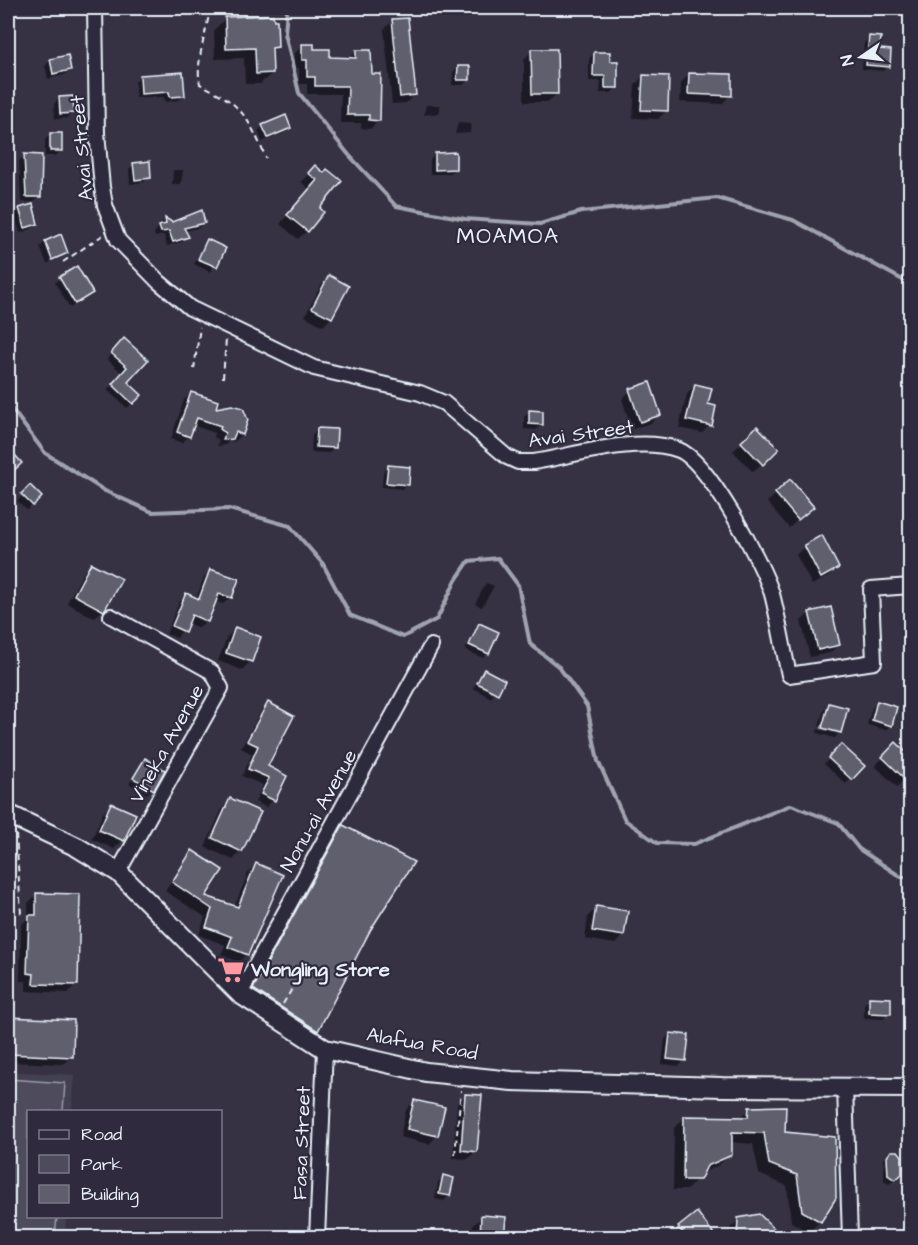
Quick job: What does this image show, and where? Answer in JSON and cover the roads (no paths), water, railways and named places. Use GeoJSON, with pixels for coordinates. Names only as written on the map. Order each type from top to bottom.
{"type":"FeatureCollection","features":[{"type":"Feature","properties":{"kind":"street","name":"Avai Street"},"geometry":{"type":"LineString","coordinates":[[95,8],[97,133],[104,196],[114,228],[118,240],[159,282],[190,308],[228,324],[314,368],[420,393],[444,403],[507,457],[518,462],[534,462],[641,443],[680,450],[704,470],[729,507],[771,592],[789,675],[874,662],[871,589],[910,586]]}},
{"type":"Feature","properties":{"kind":"street","name":"Vineka Avenue"},"geometry":{"type":"LineString","coordinates":[[111,616],[212,672],[221,688],[118,872]]}},
{"type":"Feature","properties":{"kind":"street","name":"Nonu-ai Avenue"},"geometry":{"type":"LineString","coordinates":[[240,994],[431,646]]}},
{"type":"Feature","properties":{"kind":"street","name":"Alafua Road"},"geometry":{"type":"LineString","coordinates":[[11,815],[77,847],[118,872],[240,994],[325,1049],[426,1071],[535,1081],[910,1088]]}},
{"type":"Feature","properties":{"kind":"street","name":"Fasa Street"},"geometry":{"type":"LineString","coordinates":[[317,1238],[325,1049]]}},
{"type":"Feature","properties":{"kind":"street"},"geometry":{"type":"LineString","coordinates":[[845,1087],[850,1238]]}},
{"type":"Feature","properties":{"kind":"waterway"},"geometry":{"type":"LineString","coordinates":[[287,8],[285,33],[299,93],[349,155],[396,206],[465,219],[540,224],[581,212],[717,198],[793,220],[910,284]]}},
{"type":"Feature","properties":{"kind":"waterway"},"geometry":{"type":"LineString","coordinates":[[8,404],[45,453],[105,491],[152,512],[229,509],[290,526],[323,564],[350,615],[403,637],[437,619],[456,580],[469,561],[498,558],[518,585],[530,644],[559,667],[587,706],[598,761],[625,820],[657,843],[694,844],[791,805],[838,823],[859,849],[901,877],[910,877]]}},
{"type":"Feature","properties":{"kind":"place","name":"Wongling Store"},"geometry":{"type":"Point","coordinates":[231,970]}},
{"type":"Feature","properties":{"kind":"district","name":"MOAMOA"},"geometry":{"type":"Point","coordinates":[508,236]}}]}
